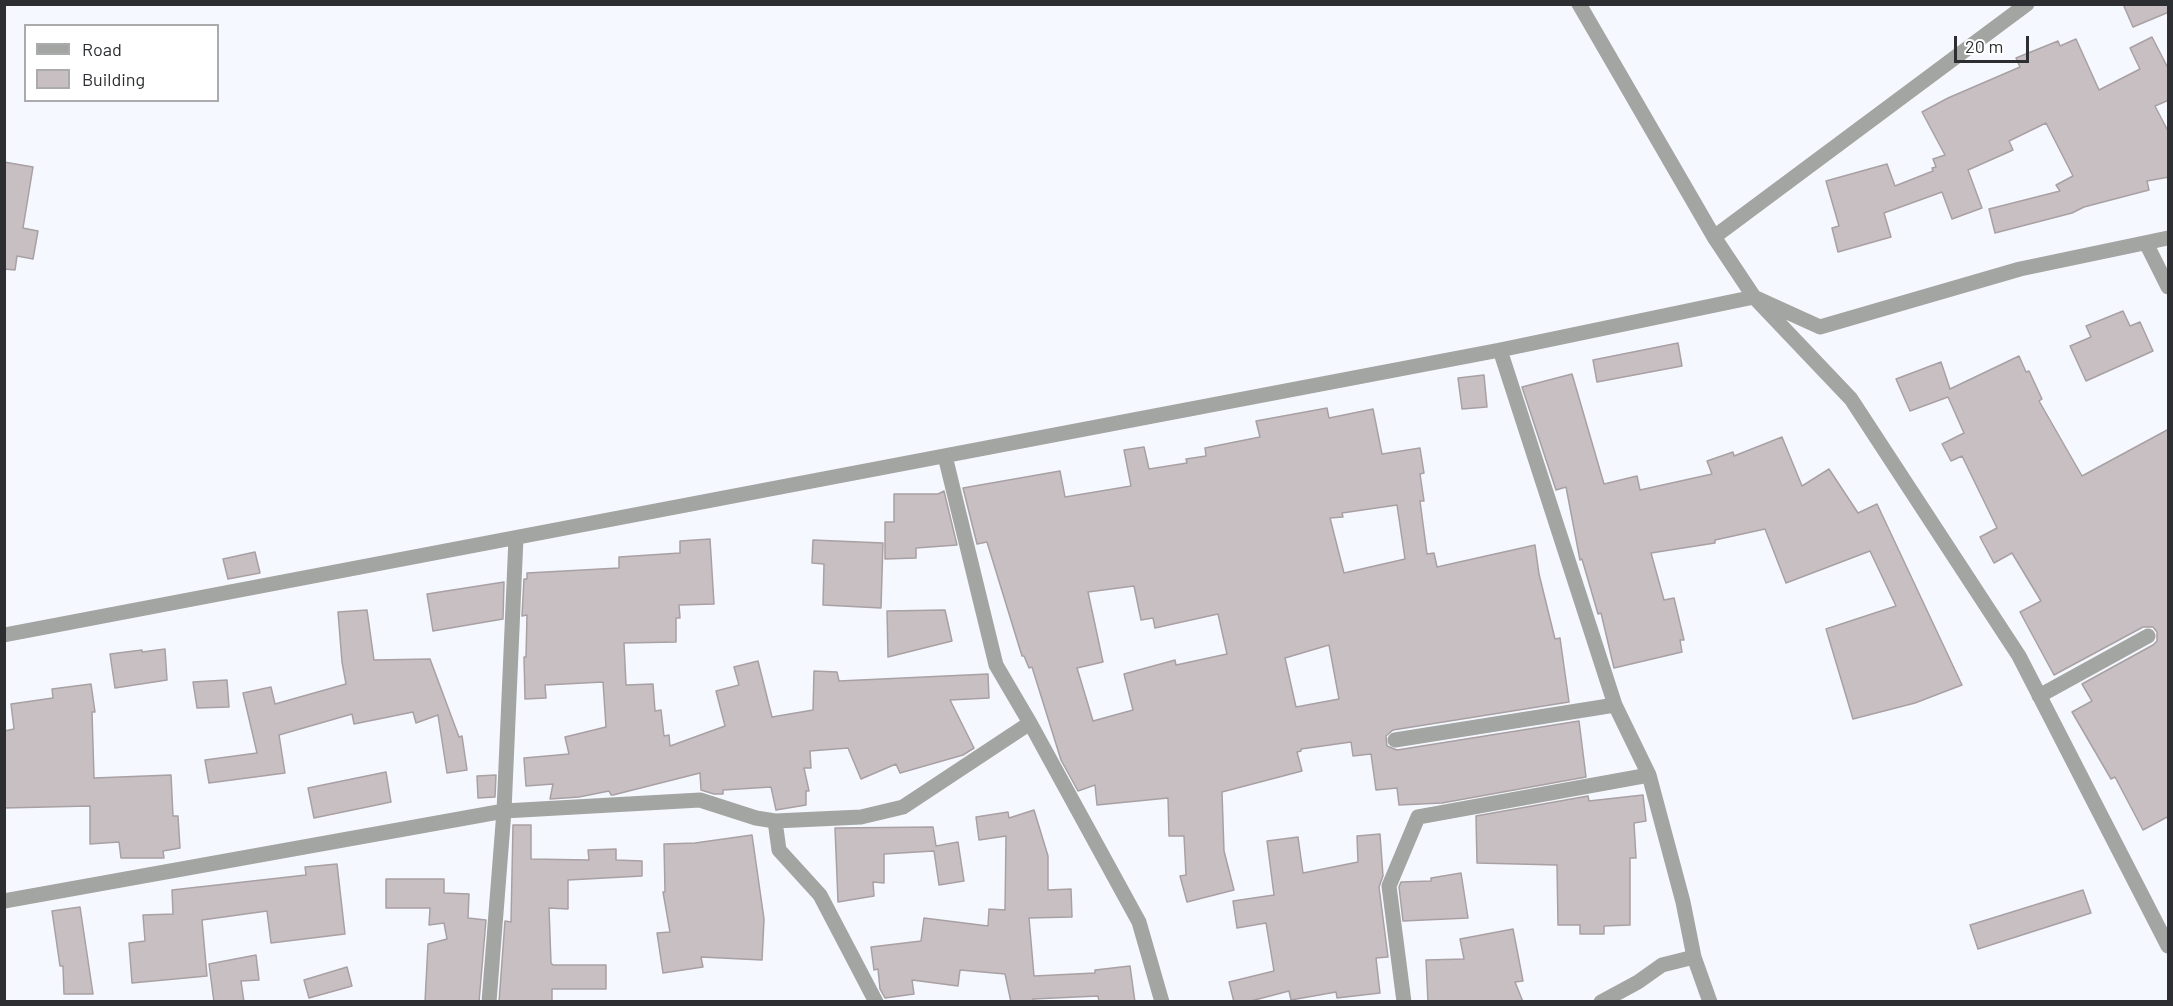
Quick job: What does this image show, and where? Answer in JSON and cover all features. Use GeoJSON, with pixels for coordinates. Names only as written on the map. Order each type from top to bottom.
{"type":"FeatureCollection","features":[{"type":"Feature","properties":{"kind":"street"},"geometry":{"type":"LineString","coordinates":[[1579,4],[1714,237],[1754,297],[1851,399],[2019,656],[2169,946]]}},
{"type":"Feature","properties":{"kind":"street"},"geometry":{"type":"LineString","coordinates":[[1714,237],[2019,7]]}},
{"type":"Feature","properties":{"kind":"street"},"geometry":{"type":"LineString","coordinates":[[4,635],[1500,350],[1754,297],[1820,327],[2020,269],[2169,238]]}},
{"type":"Feature","properties":{"kind":"street"},"geometry":{"type":"LineString","coordinates":[[2146,243],[2169,287]]}},
{"type":"Feature","properties":{"kind":"street"},"geometry":{"type":"LineString","coordinates":[[1500,350],[1615,705],[1649,775],[1683,902],[1694,957],[1710,1002]]}},
{"type":"Feature","properties":{"kind":"street"},"geometry":{"type":"LineString","coordinates":[[945,456],[996,665],[1138,922],[1162,1002]]}},
{"type":"Feature","properties":{"kind":"street"},"geometry":{"type":"LineString","coordinates":[[489,1002],[504,811],[516,538]]}},
{"type":"Feature","properties":{"kind":"street"},"geometry":{"type":"LineString","coordinates":[[2039,696],[2148,636]]}},
{"type":"Feature","properties":{"kind":"street"},"geometry":{"type":"LineString","coordinates":[[1395,740],[1615,705]]}},
{"type":"Feature","properties":{"kind":"street"},"geometry":{"type":"LineString","coordinates":[[4,901],[504,811],[700,800],[756,818],[775,821],[861,817],[903,807],[1030,723]]}},
{"type":"Feature","properties":{"kind":"street"},"geometry":{"type":"LineString","coordinates":[[1404,1002],[1389,886],[1418,817],[1649,775]]}},
{"type":"Feature","properties":{"kind":"street"},"geometry":{"type":"LineString","coordinates":[[775,821],[779,850],[820,895],[876,1002]]}},
{"type":"Feature","properties":{"kind":"street"},"geometry":{"type":"LineString","coordinates":[[1600,1002],[1638,982],[1662,965],[1694,957]]}},
{"type":"Feature","properties":{"kind":"building"},"geometry":{"type":"Polygon","coordinates":[[[2123,4],[2169,4],[2169,12],[2133,27],[2123,4]]]}},
{"type":"Feature","properties":{"kind":"building"},"geometry":{"type":"Polygon","coordinates":[[[2152,37],[2169,70],[2169,100],[2155,106],[2169,133],[2169,177],[2147,181],[2149,190],[1995,233],[1989,209],[2060,191],[2056,185],[2073,176],[2046,123],[2009,141],[2013,150],[1968,170],[1982,208],[1952,219],[1942,192],[1884,213],[1891,237],[1838,252],[1832,228],[1839,226],[1826,181],[1887,164],[1895,186],[1933,171],[1932,168],[1936,167],[1933,159],[1945,155],[1922,112],[1948,98],[2020,67],[2016,58],[2058,41],[2060,46],[2076,39],[2099,90],[2140,69],[2130,48],[2152,37]]]}},
{"type":"Feature","properties":{"kind":"building"},"geometry":{"type":"Polygon","coordinates":[[[4,162],[33,167],[23,228],[38,231],[33,259],[17,256],[15,270],[4,269],[4,162]]]}},
{"type":"Feature","properties":{"kind":"building"},"geometry":{"type":"Polygon","coordinates":[[[2123,311],[2130,326],[2140,322],[2153,351],[2086,381],[2070,346],[2091,337],[2086,326],[2123,311]]]}},
{"type":"Feature","properties":{"kind":"building"},"geometry":{"type":"Polygon","coordinates":[[[1678,343],[1682,366],[1597,382],[1593,360],[1678,343]]]}},
{"type":"Feature","properties":{"kind":"building"},"geometry":{"type":"Polygon","coordinates":[[[2019,356],[2042,399],[2039,401],[2082,476],[2169,429],[2169,816],[2143,830],[2115,777],[2111,779],[2072,712],[2092,701],[2082,684],[2153,645],[2157,641],[2157,632],[2153,627],[2143,627],[2054,675],[2020,612],[2041,601],[2012,553],[1994,563],[1980,537],[1997,528],[1962,456],[1951,461],[1942,444],[1964,433],[1948,397],[1910,411],[1896,379],[1941,362],[1950,389],[2019,356]]]}},
{"type":"Feature","properties":{"kind":"building"},"geometry":{"type":"Polygon","coordinates":[[[1572,374],[1604,484],[1637,476],[1640,490],[1712,474],[1707,461],[1733,452],[1734,456],[1782,437],[1802,486],[1829,469],[1858,513],[1877,504],[1962,685],[1915,703],[1853,719],[1826,629],[1896,606],[1870,551],[1786,583],[1765,529],[1715,540],[1715,543],[1651,553],[1664,600],[1674,598],[1684,640],[1680,640],[1682,652],[1614,668],[1601,613],[1598,614],[1582,559],[1580,560],[1566,487],[1556,490],[1522,387],[1572,374]]]}},
{"type":"Feature","properties":{"kind":"building"},"geometry":{"type":"Polygon","coordinates":[[[1484,375],[1487,407],[1462,409],[1458,378],[1484,375]]]}},
{"type":"Feature","properties":{"kind":"building"},"geometry":{"type":"Polygon","coordinates":[[[1327,408],[1329,418],[1373,409],[1382,454],[1420,448],[1424,473],[1420,474],[1424,501],[1420,501],[1427,554],[1434,553],[1437,567],[1535,545],[1539,574],[1555,639],[1560,638],[1569,702],[1393,730],[1386,736],[1387,746],[1397,750],[1579,721],[1586,777],[1442,803],[1399,805],[1397,788],[1376,790],[1371,754],[1353,756],[1351,742],[1301,749],[1297,752],[1302,771],[1222,792],[1224,851],[1234,890],[1187,902],[1180,876],[1186,875],[1184,836],[1169,836],[1168,798],[1097,805],[1095,785],[1078,791],[1061,760],[1032,667],[1029,668],[1022,656],[987,542],[977,544],[963,488],[1060,471],[1065,497],[1131,486],[1124,450],[1144,447],[1149,469],[1187,463],[1186,459],[1206,456],[1205,448],[1260,437],[1256,421],[1327,408]],[[1397,505],[1342,513],[1343,517],[1330,518],[1344,573],[1405,559],[1397,505]],[[1134,586],[1088,592],[1103,662],[1077,668],[1093,721],[1133,710],[1124,674],[1175,660],[1176,665],[1227,654],[1218,614],[1155,628],[1153,618],[1141,620],[1134,586]],[[1329,645],[1285,658],[1296,707],[1339,699],[1329,645]]]}},
{"type":"Feature","properties":{"kind":"building"},"geometry":{"type":"Polygon","coordinates":[[[944,491],[957,545],[916,548],[916,558],[885,559],[885,522],[894,522],[894,494],[938,494],[944,491]]]}},
{"type":"Feature","properties":{"kind":"building"},"geometry":{"type":"Polygon","coordinates":[[[710,539],[714,604],[679,605],[680,618],[676,618],[676,642],[624,643],[626,685],[653,684],[655,711],[661,710],[664,736],[669,735],[670,746],[725,726],[716,691],[739,685],[734,667],[758,661],[772,717],[813,710],[814,671],[837,672],[839,681],[988,674],[989,698],[950,700],[974,748],[963,755],[900,773],[896,764],[861,779],[848,748],[810,751],[811,768],[804,768],[809,791],[806,791],[806,805],[776,810],[771,787],[723,790],[723,794],[714,794],[701,790],[700,773],[613,795],[609,791],[579,797],[550,799],[553,784],[526,786],[524,758],[569,754],[565,737],[606,727],[603,682],[545,685],[546,698],[525,699],[524,657],[526,657],[527,615],[522,616],[524,579],[527,579],[527,573],[619,568],[619,557],[680,553],[680,541],[710,539]]]}},
{"type":"Feature","properties":{"kind":"building"},"geometry":{"type":"Polygon","coordinates":[[[813,540],[883,543],[881,608],[823,605],[824,564],[812,563],[813,540]]]}},
{"type":"Feature","properties":{"kind":"building"},"geometry":{"type":"Polygon","coordinates":[[[255,552],[260,573],[228,579],[223,559],[255,552]]]}},
{"type":"Feature","properties":{"kind":"building"},"geometry":{"type":"Polygon","coordinates":[[[504,582],[503,619],[433,631],[427,594],[504,582]]]}},
{"type":"Feature","properties":{"kind":"building"},"geometry":{"type":"Polygon","coordinates":[[[367,610],[374,660],[430,659],[459,737],[462,736],[467,770],[447,773],[438,715],[416,723],[413,712],[354,724],[352,714],[279,735],[285,773],[209,783],[205,760],[257,753],[243,693],[271,687],[275,704],[346,684],[338,612],[367,610]]]}},
{"type":"Feature","properties":{"kind":"building"},"geometry":{"type":"Polygon","coordinates":[[[945,610],[952,641],[888,657],[887,611],[945,610]]]}},
{"type":"Feature","properties":{"kind":"building"},"geometry":{"type":"Polygon","coordinates":[[[165,649],[167,680],[115,688],[110,654],[165,649]]]}},
{"type":"Feature","properties":{"kind":"building"},"geometry":{"type":"Polygon","coordinates":[[[227,680],[229,707],[197,708],[193,682],[227,680]]]}},
{"type":"Feature","properties":{"kind":"building"},"geometry":{"type":"Polygon","coordinates":[[[91,684],[95,712],[92,712],[94,778],[171,775],[173,816],[178,816],[180,848],[163,851],[164,858],[121,858],[119,842],[90,844],[90,806],[4,808],[4,731],[14,729],[11,704],[53,698],[52,689],[91,684]]]}},
{"type":"Feature","properties":{"kind":"building"},"geometry":{"type":"Polygon","coordinates":[[[386,772],[391,802],[314,818],[308,788],[386,772]]]}},
{"type":"Feature","properties":{"kind":"building"},"geometry":{"type":"Polygon","coordinates":[[[496,775],[495,797],[478,798],[477,776],[496,775]]]}},
{"type":"Feature","properties":{"kind":"building"},"geometry":{"type":"Polygon","coordinates":[[[1643,795],[1646,821],[1634,823],[1636,858],[1630,858],[1630,925],[1604,926],[1604,934],[1580,934],[1580,925],[1558,925],[1557,865],[1477,863],[1476,816],[1588,796],[1589,801],[1643,795]]]}},
{"type":"Feature","properties":{"kind":"building"},"geometry":{"type":"Polygon","coordinates":[[[1034,810],[1048,856],[1048,890],[1071,889],[1072,917],[1029,918],[1034,976],[1095,973],[1095,970],[1130,966],[1135,1002],[1099,1002],[1098,996],[1011,1002],[1005,974],[960,970],[958,986],[912,980],[914,994],[885,998],[880,989],[878,969],[874,970],[871,947],[921,941],[924,918],[988,926],[989,909],[1005,910],[1006,836],[979,840],[976,817],[1008,812],[1009,818],[1034,810]]]}},
{"type":"Feature","properties":{"kind":"building"},"geometry":{"type":"Polygon","coordinates":[[[513,825],[531,825],[531,859],[589,860],[588,850],[616,849],[616,860],[642,861],[642,876],[568,880],[568,909],[549,908],[551,963],[553,965],[606,965],[606,989],[552,989],[552,1002],[499,1002],[505,921],[511,922],[513,825]]]}},
{"type":"Feature","properties":{"kind":"building"},"geometry":{"type":"Polygon","coordinates":[[[933,827],[936,846],[958,842],[964,881],[939,885],[934,851],[884,854],[884,883],[873,882],[874,896],[838,902],[835,828],[933,827]]]}},
{"type":"Feature","properties":{"kind":"building"},"geometry":{"type":"Polygon","coordinates":[[[1380,834],[1383,876],[1379,887],[1388,957],[1376,958],[1380,993],[1337,998],[1336,992],[1291,1000],[1289,991],[1247,1002],[1234,1002],[1229,982],[1274,971],[1266,923],[1237,928],[1233,901],[1274,895],[1267,841],[1298,837],[1303,873],[1358,862],[1357,836],[1380,834]]]}},
{"type":"Feature","properties":{"kind":"building"},"geometry":{"type":"Polygon","coordinates":[[[752,835],[764,919],[762,960],[701,957],[703,967],[663,973],[657,933],[670,932],[663,892],[665,892],[664,844],[695,843],[752,835]]]}},
{"type":"Feature","properties":{"kind":"building"},"geometry":{"type":"Polygon","coordinates":[[[337,864],[345,934],[271,943],[267,911],[202,920],[207,976],[132,983],[129,943],[145,941],[143,915],[173,914],[172,890],[306,875],[305,867],[337,864]]]}},
{"type":"Feature","properties":{"kind":"building"},"geometry":{"type":"Polygon","coordinates":[[[1461,873],[1468,918],[1403,921],[1399,887],[1401,882],[1431,881],[1431,878],[1461,873]]]}},
{"type":"Feature","properties":{"kind":"building"},"geometry":{"type":"Polygon","coordinates":[[[386,879],[444,879],[444,893],[469,894],[468,918],[486,920],[479,1002],[425,1002],[428,944],[447,939],[444,923],[429,925],[430,908],[386,908],[386,879]]]}},
{"type":"Feature","properties":{"kind":"building"},"geometry":{"type":"Polygon","coordinates":[[[2083,890],[2091,913],[1978,949],[1970,925],[2083,890]]]}},
{"type":"Feature","properties":{"kind":"building"},"geometry":{"type":"Polygon","coordinates":[[[80,907],[93,994],[64,994],[63,966],[60,966],[52,911],[80,907]]]}},
{"type":"Feature","properties":{"kind":"building"},"geometry":{"type":"Polygon","coordinates":[[[1513,929],[1523,981],[1515,982],[1523,1002],[1428,1002],[1426,960],[1464,959],[1460,939],[1513,929]]]}},
{"type":"Feature","properties":{"kind":"building"},"geometry":{"type":"Polygon","coordinates":[[[256,955],[259,980],[241,981],[244,1002],[214,1002],[209,964],[256,955]]]}},
{"type":"Feature","properties":{"kind":"building"},"geometry":{"type":"Polygon","coordinates":[[[347,967],[352,986],[309,998],[304,980],[347,967]]]}}]}
